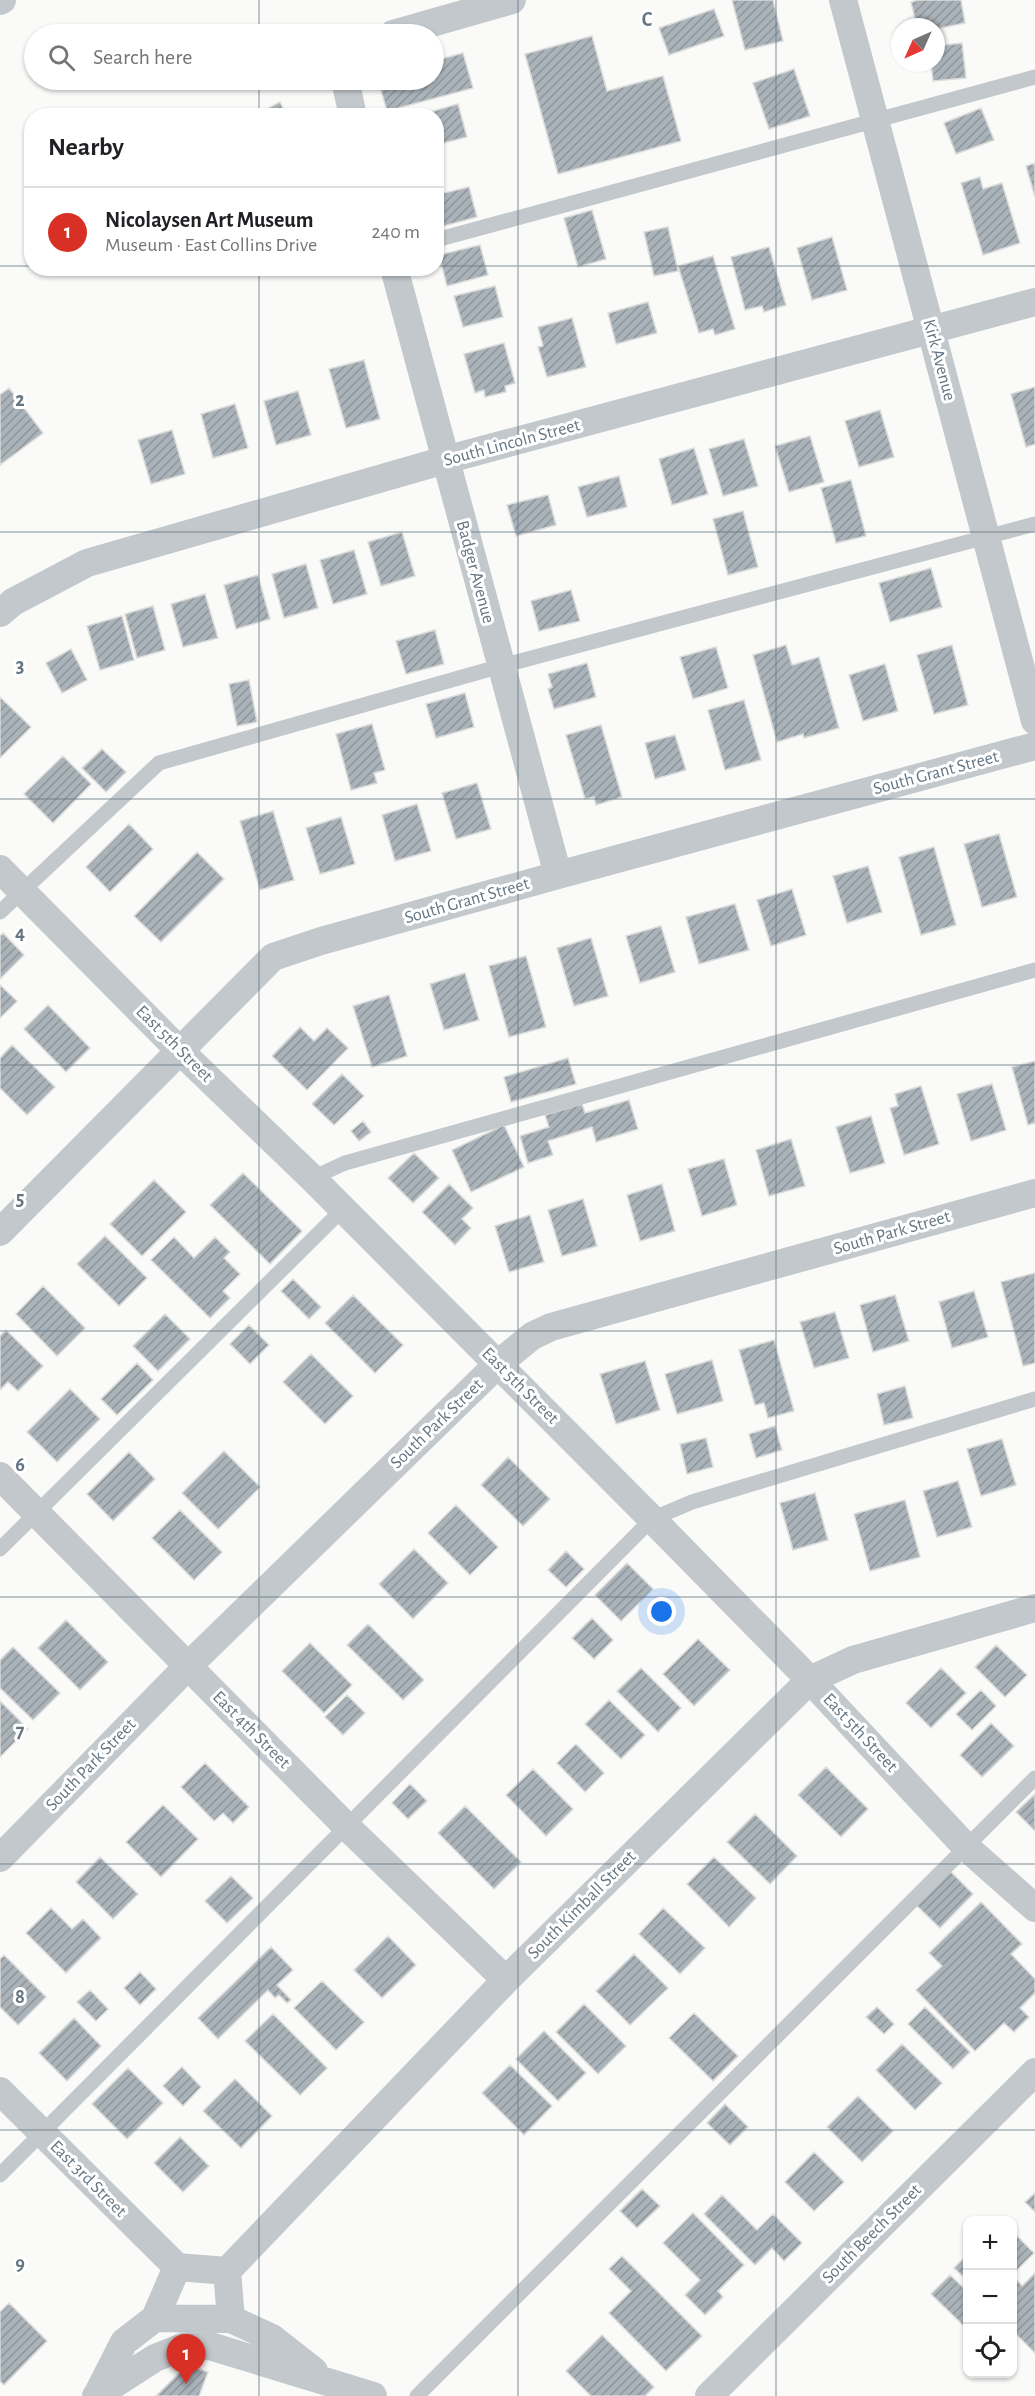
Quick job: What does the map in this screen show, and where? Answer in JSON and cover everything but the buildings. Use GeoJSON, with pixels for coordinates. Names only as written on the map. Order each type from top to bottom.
{"type":"FeatureCollection","features":[{"type":"Feature","properties":{"kind":"street"},"geometry":{"type":"LineString","coordinates":[[428,24],[512,0]]}},
{"type":"Feature","properties":{"kind":"street","name":"Kirk Avenue"},"geometry":{"type":"LineString","coordinates":[[843,0],[1035,721]]}},
{"type":"Feature","properties":{"kind":"street"},"geometry":{"type":"LineString","coordinates":[[347,90],[351,108]]}},
{"type":"Feature","properties":{"kind":"street","name":"Badger Avenue"},"geometry":{"type":"LineString","coordinates":[[396,276],[558,875]]}},
{"type":"Feature","properties":{"kind":"street","name":"South Lincoln Street"},"geometry":{"type":"LineString","coordinates":[[0,613],[13,602],[87,563],[445,460],[1035,302]]}},
{"type":"Feature","properties":{"kind":"street","name":"South Grant Street"},"geometry":{"type":"LineString","coordinates":[[0,1232],[273,957],[321,941],[558,875],[1035,746]]}},
{"type":"Feature","properties":{"kind":"street","name":"East 5th Street"},"geometry":{"type":"LineString","coordinates":[[0,869],[179,1050],[312,1178],[498,1364],[810,1680],[967,1848],[1035,1908]]}},
{"type":"Feature","properties":{"kind":"street","name":"South Park Street"},"geometry":{"type":"LineString","coordinates":[[0,1858],[188,1666],[498,1364],[532,1336],[551,1327],[1035,1193]]}},
{"type":"Feature","properties":{"kind":"street","name":"East 4th Street"},"geometry":{"type":"LineString","coordinates":[[0,1476],[347,1827],[506,1980]]}},
{"type":"Feature","properties":{"kind":"street","name":"South Kimball Street"},"geometry":{"type":"LineString","coordinates":[[228,2271],[506,1980],[810,1680],[853,1660],[1035,1608]]}},
{"type":"Feature","properties":{"kind":"street","name":"South Beech Street"},"geometry":{"type":"LineString","coordinates":[[709,2396],[1035,2072]]}},
{"type":"Feature","properties":{"kind":"street","name":"East 3rd Street"},"geometry":{"type":"LineString","coordinates":[[0,2091],[177,2267]]}},
{"type":"Feature","properties":{"kind":"street"},"geometry":{"type":"LineString","coordinates":[[96,2396],[124,2342],[155,2318],[177,2267],[228,2271],[231,2319]]}},
{"type":"Feature","properties":{"kind":"street"},"geometry":{"type":"LineString","coordinates":[[155,2318],[231,2319],[272,2338],[333,2387]]}},
{"type":"Feature","properties":{"kind":"street"},"geometry":{"type":"LineString","coordinates":[[96,2396],[155,2358],[183,2347],[210,2346],[333,2387],[373,2396]]}},
{"type":"Feature","properties":{"kind":"lane"},"geometry":{"type":"LineString","coordinates":[[444,238],[1035,77]]}},
{"type":"Feature","properties":{"kind":"lane"},"geometry":{"type":"LineString","coordinates":[[0,912],[159,763],[501,666],[1035,524]]}},
{"type":"Feature","properties":{"kind":"lane"},"geometry":{"type":"LineString","coordinates":[[312,1178],[345,1163],[1035,970]]}},
{"type":"Feature","properties":{"kind":"lane"},"geometry":{"type":"LineString","coordinates":[[0,1549],[343,1209]]}},
{"type":"Feature","properties":{"kind":"lane"},"geometry":{"type":"LineString","coordinates":[[0,2175],[652,1520],[692,1502],[1035,1399]]}},
{"type":"Feature","properties":{"kind":"lane"},"geometry":{"type":"LineString","coordinates":[[417,2396],[1035,1778]]}},
{"type":"Feature","properties":{"kind":"place","name":"Nicolaysen Art Museum"},"geometry":{"type":"Point","coordinates":[186,2384]}}]}
